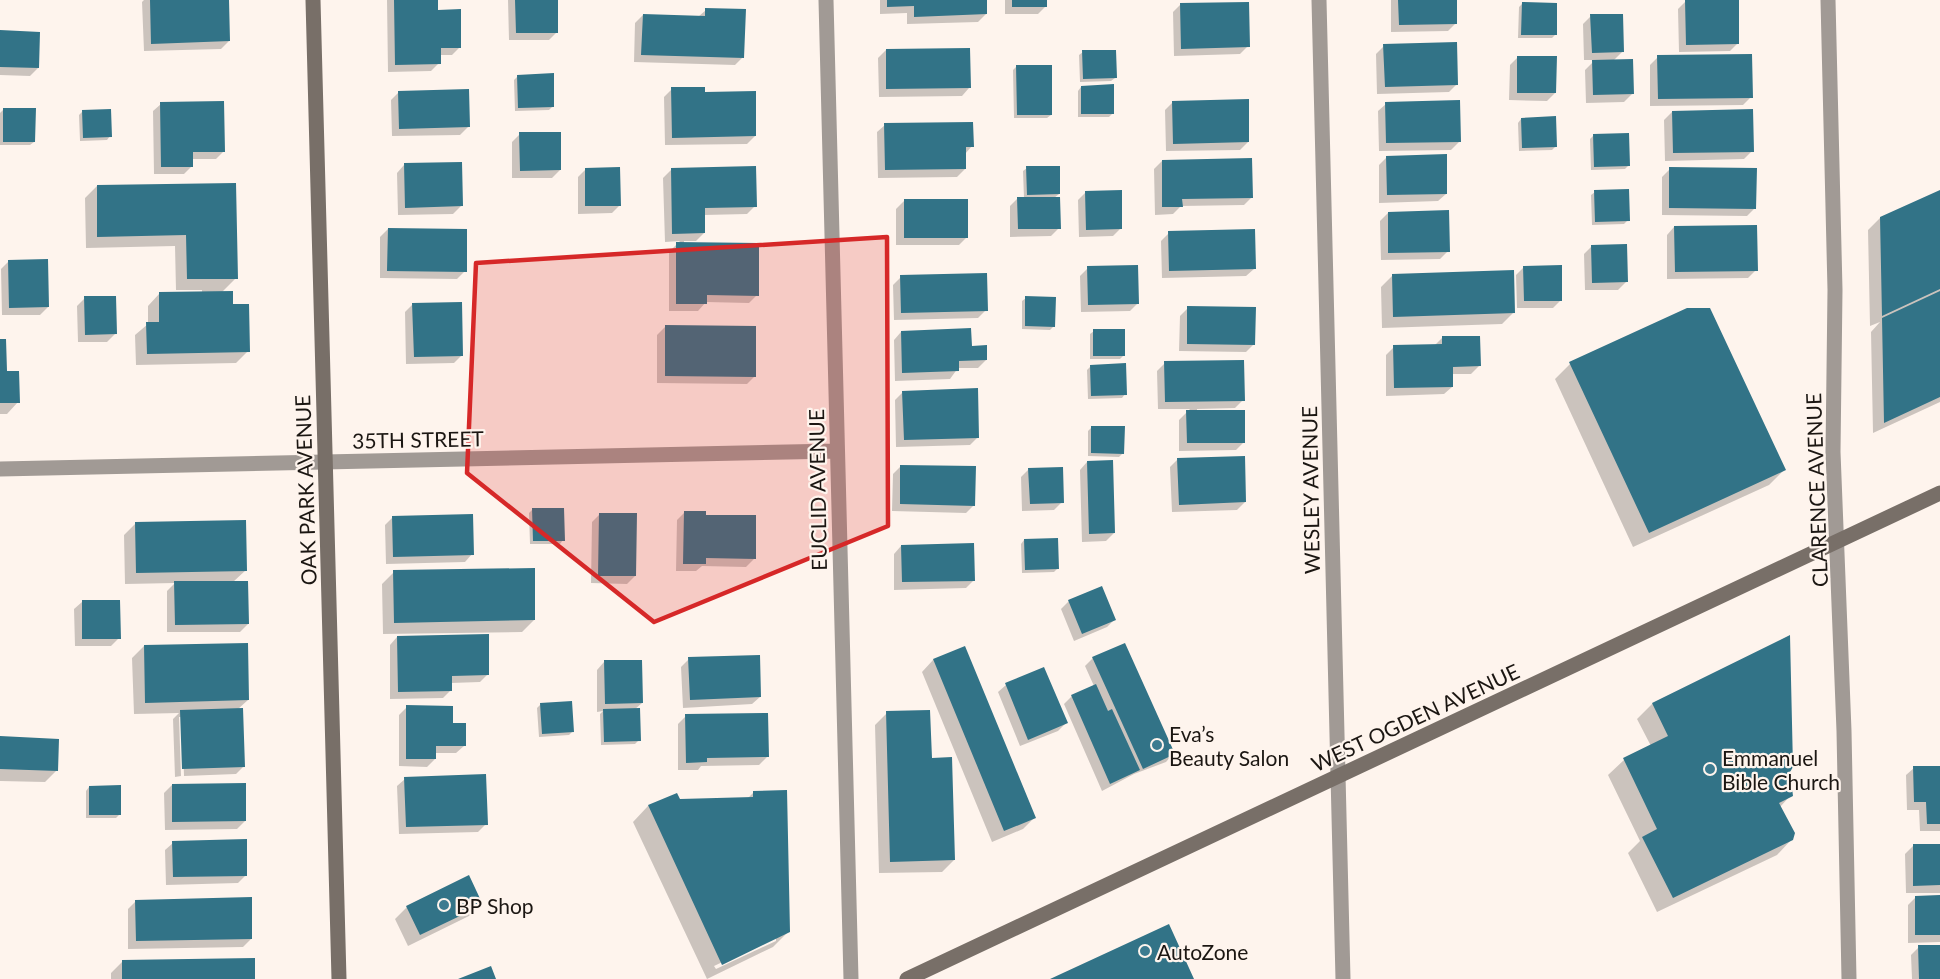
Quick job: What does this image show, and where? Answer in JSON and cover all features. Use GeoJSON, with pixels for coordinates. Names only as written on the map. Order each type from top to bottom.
{"type":"FeatureCollection","features":[{"type":"Feature","properties":{"kind":"main road","name":"OAK PARK AVENUE"},"geometry":{"type":"LineString","coordinates":[[313,0],[339,979]]}},
{"type":"Feature","properties":{"kind":"main road","name":"WEST OGDEN AVENUE"},"geometry":{"type":"LineString","coordinates":[[907,979],[1940,493]]}},
{"type":"Feature","properties":{"kind":"street","name":"EUCLID AVENUE"},"geometry":{"type":"LineString","coordinates":[[825,0],[851,979]]}},
{"type":"Feature","properties":{"kind":"street","name":"WESLEY AVENUE"},"geometry":{"type":"LineString","coordinates":[[1319,0],[1343,979]]}},
{"type":"Feature","properties":{"kind":"street","name":"CLARENCE AVENUE"},"geometry":{"type":"LineString","coordinates":[[1828,0],[1835,290],[1833,452],[1838,540],[1849,979]]}},
{"type":"Feature","properties":{"kind":"street","name":"35TH STREET"},"geometry":{"type":"LineString","coordinates":[[0,469],[837,451]]}},
{"type":"Feature","properties":{"kind":"highlighted area"},"geometry":{"type":"Polygon","coordinates":[[[887,237],[888,526],[654,622],[467,473],[476,263],[887,237]]]}},
{"type":"Feature","properties":{"kind":"building"},"geometry":{"type":"Polygon","coordinates":[[[150,0],[229,0],[230,41],[151,44],[150,0]]]}},
{"type":"Feature","properties":{"kind":"building"},"geometry":{"type":"Polygon","coordinates":[[[394,0],[438,0],[438,10],[461,9],[461,48],[441,48],[441,64],[395,65],[394,0]]]}},
{"type":"Feature","properties":{"kind":"building"},"geometry":{"type":"Polygon","coordinates":[[[515,0],[558,0],[558,33],[516,33],[515,0]]]}},
{"type":"Feature","properties":{"kind":"building"},"geometry":{"type":"Polygon","coordinates":[[[887,0],[987,0],[987,14],[914,17],[914,6],[887,7],[887,0]]]}},
{"type":"Feature","properties":{"kind":"building"},"geometry":{"type":"Polygon","coordinates":[[[1012,0],[1047,0],[1047,7],[1012,7],[1012,0]]]}},
{"type":"Feature","properties":{"kind":"building"},"geometry":{"type":"Polygon","coordinates":[[[1398,0],[1457,0],[1457,24],[1399,25],[1398,0]]]}},
{"type":"Feature","properties":{"kind":"building"},"geometry":{"type":"Polygon","coordinates":[[[1685,0],[1739,0],[1739,44],[1686,45],[1685,0]]]}},
{"type":"Feature","properties":{"kind":"building"},"geometry":{"type":"Polygon","coordinates":[[[1249,2],[1250,47],[1181,49],[1180,3],[1249,2]]]}},
{"type":"Feature","properties":{"kind":"building"},"geometry":{"type":"Polygon","coordinates":[[[1522,2],[1557,3],[1557,35],[1521,35],[1522,2]]]}},
{"type":"Feature","properties":{"kind":"building"},"geometry":{"type":"Polygon","coordinates":[[[705,8],[746,9],[744,58],[641,55],[643,14],[705,16],[705,8]]]}},
{"type":"Feature","properties":{"kind":"building"},"geometry":{"type":"Polygon","coordinates":[[[1590,14],[1623,14],[1624,52],[1592,53],[1590,14]]]}},
{"type":"Feature","properties":{"kind":"building"},"geometry":{"type":"Polygon","coordinates":[[[0,30],[40,32],[39,68],[0,67],[0,30]]]}},
{"type":"Feature","properties":{"kind":"building"},"geometry":{"type":"Polygon","coordinates":[[[1457,42],[1458,85],[1385,87],[1383,44],[1457,42]]]}},
{"type":"Feature","properties":{"kind":"building"},"geometry":{"type":"Polygon","coordinates":[[[970,48],[971,88],[886,89],[886,49],[970,48]]]}},
{"type":"Feature","properties":{"kind":"building"},"geometry":{"type":"Polygon","coordinates":[[[1082,50],[1116,50],[1117,78],[1083,79],[1082,50]]]}},
{"type":"Feature","properties":{"kind":"building"},"geometry":{"type":"Polygon","coordinates":[[[1752,54],[1753,98],[1658,99],[1657,55],[1752,54]]]}},
{"type":"Feature","properties":{"kind":"building"},"geometry":{"type":"Polygon","coordinates":[[[1517,56],[1557,56],[1556,93],[1517,93],[1517,56]]]}},
{"type":"Feature","properties":{"kind":"building"},"geometry":{"type":"Polygon","coordinates":[[[1633,59],[1634,94],[1593,95],[1592,60],[1633,59]]]}},
{"type":"Feature","properties":{"kind":"building"},"geometry":{"type":"Polygon","coordinates":[[[1016,65],[1052,65],[1052,115],[1017,115],[1016,65]]]}},
{"type":"Feature","properties":{"kind":"building"},"geometry":{"type":"Polygon","coordinates":[[[554,73],[554,107],[518,108],[517,75],[554,73]]]}},
{"type":"Feature","properties":{"kind":"building"},"geometry":{"type":"Polygon","coordinates":[[[1114,84],[1114,114],[1081,114],[1081,86],[1114,84]]]}},
{"type":"Feature","properties":{"kind":"building"},"geometry":{"type":"Polygon","coordinates":[[[671,87],[705,87],[705,92],[756,91],[756,136],[672,138],[671,87]]]}},
{"type":"Feature","properties":{"kind":"building"},"geometry":{"type":"Polygon","coordinates":[[[469,89],[470,127],[399,129],[398,91],[469,89]]]}},
{"type":"Feature","properties":{"kind":"building"},"geometry":{"type":"Polygon","coordinates":[[[1249,99],[1249,142],[1173,144],[1172,101],[1249,99]]]}},
{"type":"Feature","properties":{"kind":"building"},"geometry":{"type":"Polygon","coordinates":[[[1460,100],[1461,142],[1386,143],[1385,102],[1460,100]]]}},
{"type":"Feature","properties":{"kind":"building"},"geometry":{"type":"Polygon","coordinates":[[[224,101],[225,152],[193,152],[193,167],[161,167],[160,102],[224,101]]]}},
{"type":"Feature","properties":{"kind":"building"},"geometry":{"type":"Polygon","coordinates":[[[3,108],[36,108],[35,142],[3,142],[3,108]]]}},
{"type":"Feature","properties":{"kind":"building"},"geometry":{"type":"Polygon","coordinates":[[[111,109],[112,137],[83,138],[82,110],[111,109]]]}},
{"type":"Feature","properties":{"kind":"building"},"geometry":{"type":"Polygon","coordinates":[[[1753,109],[1754,152],[1673,153],[1672,111],[1753,109]]]}},
{"type":"Feature","properties":{"kind":"building"},"geometry":{"type":"Polygon","coordinates":[[[1556,116],[1557,147],[1522,148],[1521,118],[1556,116]]]}},
{"type":"Feature","properties":{"kind":"building"},"geometry":{"type":"Polygon","coordinates":[[[973,122],[974,147],[966,147],[966,169],[885,170],[884,123],[973,122]]]}},
{"type":"Feature","properties":{"kind":"building"},"geometry":{"type":"Polygon","coordinates":[[[519,132],[561,132],[561,170],[520,171],[519,132]]]}},
{"type":"Feature","properties":{"kind":"building"},"geometry":{"type":"Polygon","coordinates":[[[1629,133],[1630,166],[1594,167],[1593,134],[1629,133]]]}},
{"type":"Feature","properties":{"kind":"building"},"geometry":{"type":"Polygon","coordinates":[[[1447,154],[1447,194],[1387,195],[1386,156],[1447,154]]]}},
{"type":"Feature","properties":{"kind":"building"},"geometry":{"type":"Polygon","coordinates":[[[1252,158],[1253,198],[1182,199],[1183,207],[1162,207],[1162,160],[1252,158]]]}},
{"type":"Feature","properties":{"kind":"building"},"geometry":{"type":"Polygon","coordinates":[[[462,162],[463,206],[405,208],[404,163],[462,162]]]}},
{"type":"Feature","properties":{"kind":"building"},"geometry":{"type":"Polygon","coordinates":[[[756,166],[757,207],[705,208],[705,233],[672,234],[671,168],[756,166]]]}},
{"type":"Feature","properties":{"kind":"building"},"geometry":{"type":"Polygon","coordinates":[[[1026,166],[1060,166],[1060,194],[1027,195],[1026,166]]]}},
{"type":"Feature","properties":{"kind":"building"},"geometry":{"type":"Polygon","coordinates":[[[620,167],[621,206],[585,206],[585,168],[620,167]]]}},
{"type":"Feature","properties":{"kind":"building"},"geometry":{"type":"Polygon","coordinates":[[[1669,167],[1757,168],[1756,209],[1669,208],[1669,167]]]}},
{"type":"Feature","properties":{"kind":"building"},"geometry":{"type":"Polygon","coordinates":[[[236,183],[238,279],[187,279],[186,235],[97,237],[97,185],[236,183]]]}},
{"type":"Feature","properties":{"kind":"building"},"geometry":{"type":"Polygon","coordinates":[[[1629,189],[1630,221],[1595,222],[1594,190],[1629,189]]]}},
{"type":"Feature","properties":{"kind":"building"},"geometry":{"type":"Polygon","coordinates":[[[1122,190],[1122,229],[1086,230],[1085,191],[1122,190]]]}},
{"type":"Feature","properties":{"kind":"building"},"geometry":{"type":"Polygon","coordinates":[[[1940,190],[1940,289],[1882,316],[1880,217],[1940,190]]]}},
{"type":"Feature","properties":{"kind":"building"},"geometry":{"type":"Polygon","coordinates":[[[1017,197],[1060,197],[1061,229],[1018,229],[1017,197]]]}},
{"type":"Feature","properties":{"kind":"building"},"geometry":{"type":"Polygon","coordinates":[[[904,199],[968,199],[968,238],[904,238],[904,199]]]}},
{"type":"Feature","properties":{"kind":"building"},"geometry":{"type":"Polygon","coordinates":[[[1449,210],[1450,252],[1388,253],[1388,212],[1449,210]]]}},
{"type":"Feature","properties":{"kind":"building"},"geometry":{"type":"Polygon","coordinates":[[[1757,225],[1758,271],[1675,272],[1674,226],[1757,225]]]}},
{"type":"Feature","properties":{"kind":"building"},"geometry":{"type":"Polygon","coordinates":[[[388,228],[467,229],[467,272],[387,271],[388,228]]]}},
{"type":"Feature","properties":{"kind":"building"},"geometry":{"type":"Polygon","coordinates":[[[1255,229],[1256,269],[1169,271],[1168,231],[1255,229]]]}},
{"type":"Feature","properties":{"kind":"building"},"geometry":{"type":"Polygon","coordinates":[[[676,242],[759,243],[759,296],[707,295],[707,304],[676,304],[676,242]]]}},
{"type":"Feature","properties":{"kind":"building"},"geometry":{"type":"Polygon","coordinates":[[[1627,244],[1628,282],[1592,283],[1591,245],[1627,244]]]}},
{"type":"Feature","properties":{"kind":"building"},"geometry":{"type":"Polygon","coordinates":[[[48,259],[49,307],[9,308],[8,260],[48,259]]]}},
{"type":"Feature","properties":{"kind":"building"},"geometry":{"type":"Polygon","coordinates":[[[1138,265],[1139,304],[1088,305],[1087,266],[1138,265]]]}},
{"type":"Feature","properties":{"kind":"building"},"geometry":{"type":"Polygon","coordinates":[[[1562,265],[1562,301],[1524,301],[1523,266],[1562,265]]]}},
{"type":"Feature","properties":{"kind":"building"},"geometry":{"type":"Polygon","coordinates":[[[1514,270],[1515,313],[1393,317],[1392,274],[1514,270]]]}},
{"type":"Feature","properties":{"kind":"building"},"geometry":{"type":"Polygon","coordinates":[[[987,273],[988,311],[901,313],[900,275],[987,273]]]}},
{"type":"Feature","properties":{"kind":"building"},"geometry":{"type":"Polygon","coordinates":[[[233,291],[233,304],[249,304],[250,352],[147,354],[146,322],[159,322],[159,292],[233,291]]]}},
{"type":"Feature","properties":{"kind":"building"},"geometry":{"type":"Polygon","coordinates":[[[1940,291],[1940,397],[1884,423],[1882,318],[1940,291]]]}},
{"type":"Feature","properties":{"kind":"building"},"geometry":{"type":"Polygon","coordinates":[[[84,296],[116,296],[117,334],[85,335],[84,296]]]}},
{"type":"Feature","properties":{"kind":"building"},"geometry":{"type":"Polygon","coordinates":[[[1025,296],[1056,297],[1055,327],[1025,326],[1025,296]]]}},
{"type":"Feature","properties":{"kind":"building"},"geometry":{"type":"Polygon","coordinates":[[[462,302],[463,356],[414,357],[412,303],[462,302]]]}},
{"type":"Feature","properties":{"kind":"building"},"geometry":{"type":"Polygon","coordinates":[[[1187,306],[1256,307],[1255,345],[1187,344],[1187,306]]]}},
{"type":"Feature","properties":{"kind":"building"},"geometry":{"type":"Polygon","coordinates":[[[1687,308],[1710,308],[1786,470],[1649,533],[1569,362],[1687,308]]]}},
{"type":"Feature","properties":{"kind":"building"},"geometry":{"type":"Polygon","coordinates":[[[665,325],[756,326],[756,377],[665,376],[665,325]]]}},
{"type":"Feature","properties":{"kind":"building"},"geometry":{"type":"Polygon","coordinates":[[[971,328],[972,346],[987,345],[987,360],[959,361],[959,371],[902,373],[901,331],[971,328]]]}},
{"type":"Feature","properties":{"kind":"building"},"geometry":{"type":"Polygon","coordinates":[[[1093,329],[1125,329],[1125,356],[1093,356],[1093,329]]]}},
{"type":"Feature","properties":{"kind":"building"},"geometry":{"type":"Polygon","coordinates":[[[1442,336],[1480,336],[1481,366],[1453,367],[1453,387],[1394,388],[1393,345],[1442,344],[1442,336]]]}},
{"type":"Feature","properties":{"kind":"building"},"geometry":{"type":"Polygon","coordinates":[[[0,339],[6,339],[7,371],[19,371],[20,403],[0,403],[0,339]]]}},
{"type":"Feature","properties":{"kind":"building"},"geometry":{"type":"Polygon","coordinates":[[[1244,360],[1245,401],[1165,402],[1164,361],[1244,360]]]}},
{"type":"Feature","properties":{"kind":"building"},"geometry":{"type":"Polygon","coordinates":[[[1126,363],[1127,395],[1091,396],[1090,365],[1126,363]]]}},
{"type":"Feature","properties":{"kind":"building"},"geometry":{"type":"Polygon","coordinates":[[[978,388],[979,438],[904,440],[902,391],[978,388]]]}},
{"type":"Feature","properties":{"kind":"building"},"geometry":{"type":"Polygon","coordinates":[[[1186,410],[1245,410],[1245,443],[1187,443],[1186,410]]]}},
{"type":"Feature","properties":{"kind":"building"},"geometry":{"type":"Polygon","coordinates":[[[1091,426],[1125,426],[1124,454],[1091,453],[1091,426]]]}},
{"type":"Feature","properties":{"kind":"building"},"geometry":{"type":"Polygon","coordinates":[[[1245,456],[1246,502],[1179,505],[1177,458],[1245,456]]]}},
{"type":"Feature","properties":{"kind":"building"},"geometry":{"type":"Polygon","coordinates":[[[1113,460],[1115,533],[1089,534],[1087,461],[1113,460]]]}},
{"type":"Feature","properties":{"kind":"building"},"geometry":{"type":"Polygon","coordinates":[[[900,465],[976,466],[975,506],[900,504],[900,465]]]}},
{"type":"Feature","properties":{"kind":"building"},"geometry":{"type":"Polygon","coordinates":[[[1063,467],[1064,503],[1030,504],[1028,468],[1063,467]]]}},
{"type":"Feature","properties":{"kind":"building"},"geometry":{"type":"Polygon","coordinates":[[[532,508],[564,508],[565,541],[533,541],[532,508]]]}},
{"type":"Feature","properties":{"kind":"building"},"geometry":{"type":"Polygon","coordinates":[[[684,511],[706,511],[706,515],[756,515],[756,559],[706,558],[706,564],[683,564],[684,511]]]}},
{"type":"Feature","properties":{"kind":"building"},"geometry":{"type":"Polygon","coordinates":[[[599,513],[637,513],[636,576],[598,576],[599,513]]]}},
{"type":"Feature","properties":{"kind":"building"},"geometry":{"type":"Polygon","coordinates":[[[473,514],[474,555],[393,557],[392,516],[473,514]]]}},
{"type":"Feature","properties":{"kind":"building"},"geometry":{"type":"Polygon","coordinates":[[[246,520],[247,571],[136,573],[135,522],[246,520]]]}},
{"type":"Feature","properties":{"kind":"building"},"geometry":{"type":"Polygon","coordinates":[[[1058,538],[1059,569],[1025,570],[1024,539],[1058,538]]]}},
{"type":"Feature","properties":{"kind":"building"},"geometry":{"type":"Polygon","coordinates":[[[974,543],[975,581],[902,582],[901,545],[974,543]]]}},
{"type":"Feature","properties":{"kind":"building"},"geometry":{"type":"Polygon","coordinates":[[[535,568],[535,620],[394,623],[393,570],[535,568]]]}},
{"type":"Feature","properties":{"kind":"building"},"geometry":{"type":"Polygon","coordinates":[[[174,581],[248,581],[249,624],[175,625],[174,581]]]}},
{"type":"Feature","properties":{"kind":"building"},"geometry":{"type":"Polygon","coordinates":[[[1102,586],[1116,620],[1082,634],[1068,600],[1102,586]]]}},
{"type":"Feature","properties":{"kind":"building"},"geometry":{"type":"Polygon","coordinates":[[[82,600],[120,600],[121,639],[82,639],[82,600]]]}},
{"type":"Feature","properties":{"kind":"building"},"geometry":{"type":"Polygon","coordinates":[[[489,634],[489,675],[452,676],[452,691],[398,692],[397,636],[489,634]]]}},
{"type":"Feature","properties":{"kind":"building","name":"Emmanuel Bible Church"},"geometry":{"type":"Polygon","coordinates":[[[1790,635],[1793,767],[1790,772],[1793,796],[1779,803],[1795,833],[1793,840],[1673,898],[1642,837],[1657,829],[1623,758],[1668,736],[1652,703],[1790,635]]]}},
{"type":"Feature","properties":{"kind":"building"},"geometry":{"type":"Polygon","coordinates":[[[248,643],[249,700],[145,703],[144,645],[248,643]]]}},
{"type":"Feature","properties":{"kind":"building"},"geometry":{"type":"Polygon","coordinates":[[[1125,643],[1175,754],[1143,769],[1092,657],[1125,643]]]}},
{"type":"Feature","properties":{"kind":"building"},"geometry":{"type":"Polygon","coordinates":[[[965,646],[1036,818],[1004,831],[933,659],[965,646]]]}},
{"type":"Feature","properties":{"kind":"building"},"geometry":{"type":"Polygon","coordinates":[[[760,655],[761,697],[690,700],[688,657],[760,655]]]}},
{"type":"Feature","properties":{"kind":"building"},"geometry":{"type":"Polygon","coordinates":[[[604,660],[642,660],[643,703],[605,704],[604,660]]]}},
{"type":"Feature","properties":{"kind":"building"},"geometry":{"type":"Polygon","coordinates":[[[1044,667],[1068,723],[1028,740],[1005,683],[1044,667]]]}},
{"type":"Feature","properties":{"kind":"building"},"geometry":{"type":"Polygon","coordinates":[[[1096,684],[1108,711],[1112,709],[1140,770],[1110,784],[1071,695],[1096,684]]]}},
{"type":"Feature","properties":{"kind":"building"},"geometry":{"type":"Polygon","coordinates":[[[572,701],[574,732],[542,734],[540,703],[572,701]]]}},
{"type":"Feature","properties":{"kind":"building"},"geometry":{"type":"Polygon","coordinates":[[[406,705],[453,706],[453,723],[466,723],[466,746],[436,746],[436,759],[406,759],[406,705]]]}},
{"type":"Feature","properties":{"kind":"building"},"geometry":{"type":"Polygon","coordinates":[[[243,708],[245,767],[182,769],[180,710],[243,708]]]}},
{"type":"Feature","properties":{"kind":"building"},"geometry":{"type":"Polygon","coordinates":[[[640,708],[641,741],[604,742],[603,709],[640,708]]]}},
{"type":"Feature","properties":{"kind":"building"},"geometry":{"type":"Polygon","coordinates":[[[930,710],[932,758],[952,757],[955,860],[890,862],[886,711],[930,710]]]}},
{"type":"Feature","properties":{"kind":"building"},"geometry":{"type":"Polygon","coordinates":[[[768,713],[769,757],[707,758],[707,762],[686,763],[685,714],[768,713]]]}},
{"type":"Feature","properties":{"kind":"building"},"geometry":{"type":"Polygon","coordinates":[[[0,736],[59,739],[58,771],[0,769],[0,736]]]}},
{"type":"Feature","properties":{"kind":"building"},"geometry":{"type":"Polygon","coordinates":[[[1913,766],[1940,766],[1940,824],[1927,824],[1926,802],[1914,802],[1913,766]]]}},
{"type":"Feature","properties":{"kind":"building"},"geometry":{"type":"Polygon","coordinates":[[[486,774],[488,825],[406,827],[404,777],[486,774]]]}},
{"type":"Feature","properties":{"kind":"building"},"geometry":{"type":"Polygon","coordinates":[[[246,783],[246,821],[172,822],[172,784],[246,783]]]}},
{"type":"Feature","properties":{"kind":"building"},"geometry":{"type":"Polygon","coordinates":[[[121,785],[121,815],[89,815],[89,786],[121,785]]]}},
{"type":"Feature","properties":{"kind":"building"},"geometry":{"type":"Polygon","coordinates":[[[787,790],[790,932],[722,965],[648,805],[677,793],[680,799],[753,797],[753,791],[787,790]]]}},
{"type":"Feature","properties":{"kind":"building"},"geometry":{"type":"Polygon","coordinates":[[[247,839],[247,876],[173,877],[172,841],[247,839]]]}},
{"type":"Feature","properties":{"kind":"building"},"geometry":{"type":"Polygon","coordinates":[[[1913,844],[1940,844],[1940,885],[1913,886],[1913,844]]]}},
{"type":"Feature","properties":{"kind":"building","name":"BP Shop"},"geometry":{"type":"Polygon","coordinates":[[[469,875],[483,905],[420,935],[406,906],[469,875]]]}},
{"type":"Feature","properties":{"kind":"building"},"geometry":{"type":"Polygon","coordinates":[[[1940,895],[1940,935],[1915,935],[1915,896],[1940,895]]]}},
{"type":"Feature","properties":{"kind":"building"},"geometry":{"type":"Polygon","coordinates":[[[252,897],[252,939],[136,941],[135,900],[252,897]]]}},
{"type":"Feature","properties":{"kind":"building","name":"AutoZone"},"geometry":{"type":"Polygon","coordinates":[[[1169,924],[1194,979],[1050,979],[1169,924]]]}},
{"type":"Feature","properties":{"kind":"building"},"geometry":{"type":"Polygon","coordinates":[[[1918,945],[1940,945],[1940,979],[1919,979],[1918,945]]]}},
{"type":"Feature","properties":{"kind":"building"},"geometry":{"type":"Polygon","coordinates":[[[255,958],[255,979],[122,979],[122,960],[255,958]]]}},
{"type":"Feature","properties":{"kind":"building"},"geometry":{"type":"Polygon","coordinates":[[[491,966],[496,979],[458,979],[491,966]]]}},
{"type":"Feature","properties":{"kind":"place","name":"Eva’s Beauty Salon"},"geometry":{"type":"Point","coordinates":[1157,745]}},
{"type":"Feature","properties":{"kind":"place","name":"Emmanuel Bible Church"},"geometry":{"type":"Point","coordinates":[1710,769]}},
{"type":"Feature","properties":{"kind":"place","name":"BP Shop"},"geometry":{"type":"Point","coordinates":[444,905]}},
{"type":"Feature","properties":{"kind":"place","name":"AutoZone"},"geometry":{"type":"Point","coordinates":[1145,951]}}]}
